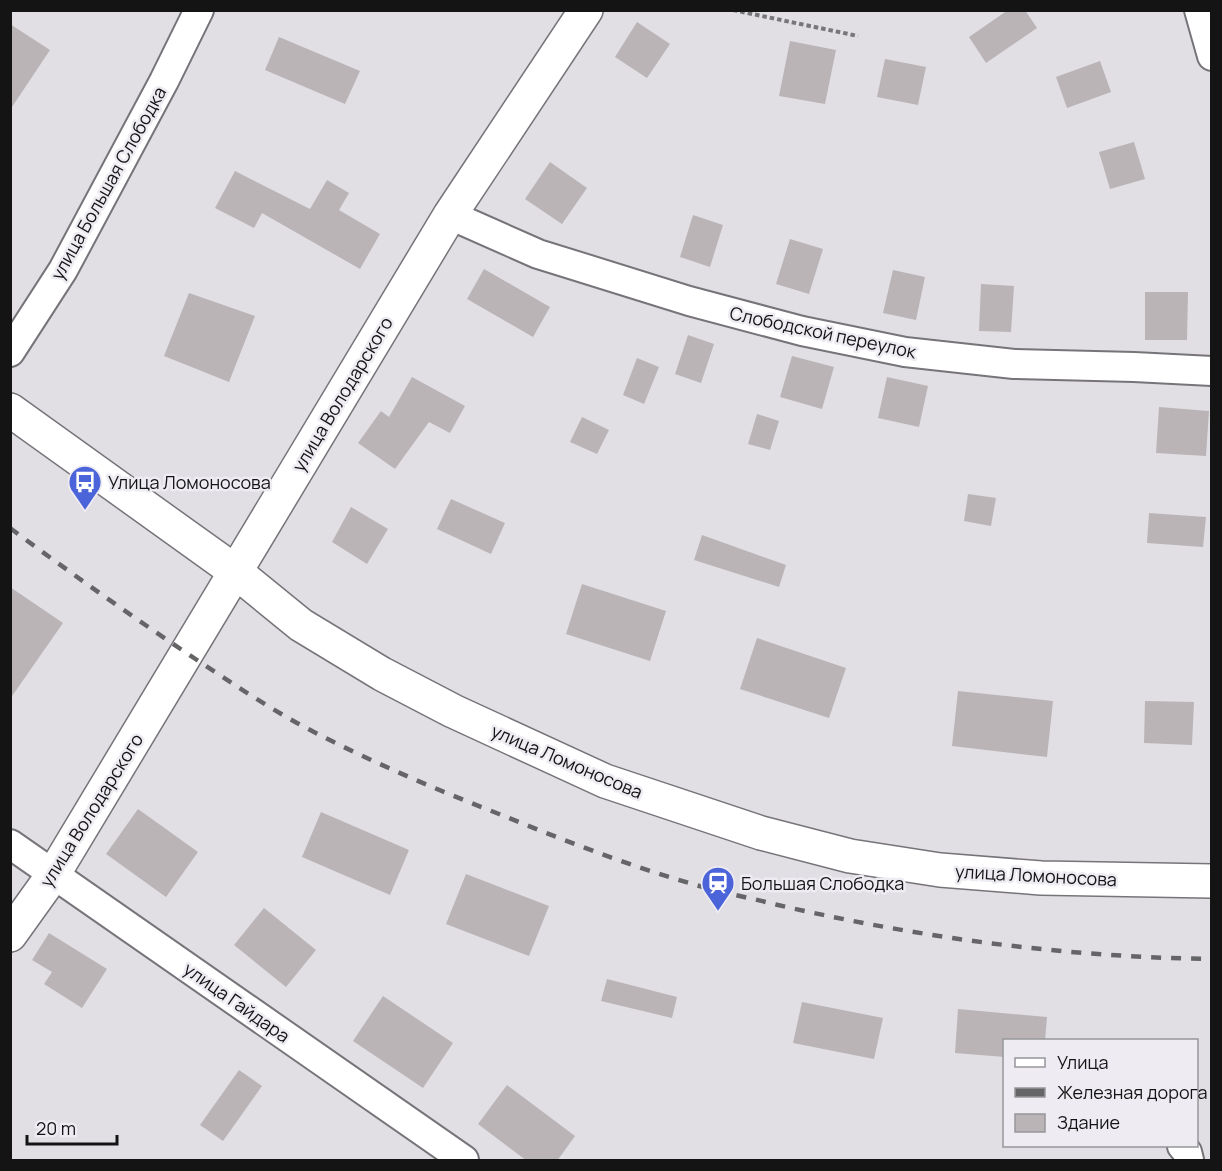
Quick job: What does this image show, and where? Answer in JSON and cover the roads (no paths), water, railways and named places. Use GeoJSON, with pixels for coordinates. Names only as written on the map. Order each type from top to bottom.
{"type":"FeatureCollection","features":[{"type":"Feature","properties":{"kind":"main road","name":"улица Володарского"},"geometry":{"type":"LineString","coordinates":[[10,935],[53,874],[450,214],[586,10]]}},
{"type":"Feature","properties":{"kind":"main road","name":"улица Ломоносова"},"geometry":{"type":"LineString","coordinates":[[10,410],[236,572],[301,625],[382,674],[453,711],[605,782],[761,833],[850,856],[940,870],[1041,878],[1212,881]]}},
{"type":"Feature","properties":{"kind":"street","name":"улица Большая Слободка"},"geometry":{"type":"LineString","coordinates":[[10,352],[63,270],[164,81],[199,10]]}},
{"type":"Feature","properties":{"kind":"street"},"geometry":{"type":"LineString","coordinates":[[1199,10],[1212,56]]}},
{"type":"Feature","properties":{"kind":"street","name":"Слободской переулок"},"geometry":{"type":"LineString","coordinates":[[450,214],[538,254],[689,301],[802,331],[905,352],[1014,364],[1212,371]]}},
{"type":"Feature","properties":{"kind":"street","name":"улица Гайдара"},"geometry":{"type":"LineString","coordinates":[[10,843],[464,1161]]}},
{"type":"Feature","properties":{"kind":"street"},"geometry":{"type":"LineString","coordinates":[[1183,1147],[1189,1161]]}},
{"type":"Feature","properties":{"kind":"railway"},"geometry":{"type":"LineString","coordinates":[[10,528],[173,644],[297,723],[422,783],[621,861],[671,878],[727,893],[832,917],[939,936],[1048,950],[1212,959]]}},
{"type":"Feature","properties":{"kind":"place","name":"Улица Ломоносова"},"geometry":{"type":"Point","coordinates":[85,511]}},
{"type":"Feature","properties":{"kind":"place","name":"Большая Слободка"},"geometry":{"type":"Point","coordinates":[718,912]}}]}
